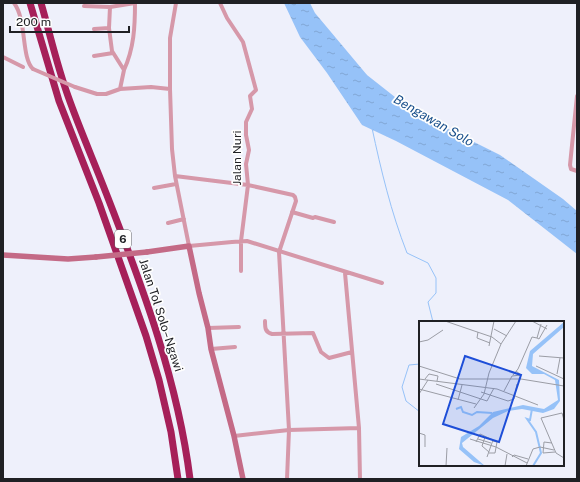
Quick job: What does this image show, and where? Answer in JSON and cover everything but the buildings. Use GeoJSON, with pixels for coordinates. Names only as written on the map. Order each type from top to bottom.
{"type":"FeatureCollection","features":[{"type":"Feature","properties":{"kind":"highway","name":"Jalan Tol Solo–Ngawi"},"geometry":{"type":"LineString","coordinates":[[30,3],[59,101],[99,203],[146,336],[161,388],[178,479]]}},
{"type":"Feature","properties":{"kind":"highway","name":"Jalan Tol Solo–Ngawi"},"geometry":{"type":"LineString","coordinates":[[41,3],[68,96],[150,314],[169,377],[178,414],[190,479]]}},
{"type":"Feature","properties":{"kind":"street"},"geometry":{"type":"LineString","coordinates":[[14,3],[24,32],[28,63],[33,69],[75,87],[97,94],[106,94],[120,89],[151,87],[170,89]]}},
{"type":"Feature","properties":{"kind":"street"},"geometry":{"type":"LineString","coordinates":[[84,6],[110,7],[135,3],[131,51],[124,70],[120,89]]}},
{"type":"Feature","properties":{"kind":"street"},"geometry":{"type":"LineString","coordinates":[[176,3],[170,38],[172,149],[176,184],[208,328],[211,349],[234,436],[243,479]]}},
{"type":"Feature","properties":{"kind":"street","name":"Jalan Nuri"},"geometry":{"type":"LineString","coordinates":[[220,3],[227,18],[243,42],[256,90],[250,96],[252,109],[246,122],[246,134],[249,150],[246,164],[248,185],[241,241],[240,271]]}},
{"type":"Feature","properties":{"kind":"street"},"geometry":{"type":"LineString","coordinates":[[110,7],[110,28],[113,53],[124,70]]}},
{"type":"Feature","properties":{"kind":"street"},"geometry":{"type":"LineString","coordinates":[[94,29],[110,28]]}},
{"type":"Feature","properties":{"kind":"street"},"geometry":{"type":"LineString","coordinates":[[94,56],[113,53]]}},
{"type":"Feature","properties":{"kind":"street"},"geometry":{"type":"LineString","coordinates":[[3,57],[23,67]]}},
{"type":"Feature","properties":{"kind":"street"},"geometry":{"type":"LineString","coordinates":[[577,96],[576,123],[570,165],[571,169],[577,171]]}},
{"type":"Feature","properties":{"kind":"street"},"geometry":{"type":"LineString","coordinates":[[175,176],[248,185],[294,196],[296,201],[279,252],[289,430],[287,479]]}},
{"type":"Feature","properties":{"kind":"street"},"geometry":{"type":"LineString","coordinates":[[154,188],[176,184]]}},
{"type":"Feature","properties":{"kind":"street"},"geometry":{"type":"LineString","coordinates":[[292,212],[334,222]]}},
{"type":"Feature","properties":{"kind":"street"},"geometry":{"type":"LineString","coordinates":[[168,223],[184,219]]}},
{"type":"Feature","properties":{"kind":"street"},"geometry":{"type":"LineString","coordinates":[[3,255],[68,259],[147,252],[241,241],[253,242],[279,252],[382,283]]}},
{"type":"Feature","properties":{"kind":"street"},"geometry":{"type":"LineString","coordinates":[[345,272],[359,428],[360,479]]}},
{"type":"Feature","properties":{"kind":"street"},"geometry":{"type":"LineString","coordinates":[[265,321],[268,333],[272,334],[313,333],[321,352],[329,358],[352,352]]}},
{"type":"Feature","properties":{"kind":"street"},"geometry":{"type":"LineString","coordinates":[[208,328],[239,327]]}},
{"type":"Feature","properties":{"kind":"street"},"geometry":{"type":"LineString","coordinates":[[211,349],[235,348]]}},
{"type":"Feature","properties":{"kind":"street"},"geometry":{"type":"LineString","coordinates":[[234,436],[289,430],[359,428]]}},
{"type":"Feature","properties":{"kind":"water"},"geometry":{"type":"Polygon","coordinates":[[[284,3],[310,3],[315,13],[367,75],[414,112],[500,155],[563,199],[577,211],[577,254],[508,200],[396,141],[362,125],[327,73],[300,37],[284,3]]]}},
{"type":"Feature","properties":{"kind":"waterway"},"geometry":{"type":"LineString","coordinates":[[372,128],[387,191],[407,253],[428,263],[436,278],[436,293],[428,302],[433,321]]}},
{"type":"Feature","properties":{"kind":"waterway"},"geometry":{"type":"LineString","coordinates":[[419,364],[409,365],[402,387],[406,401],[419,411]]}},
{"type":"Feature","properties":{"kind":"water label","name":"Bengawan Solo"},"geometry":{"type":"Point","coordinates":[434,120]}}]}
